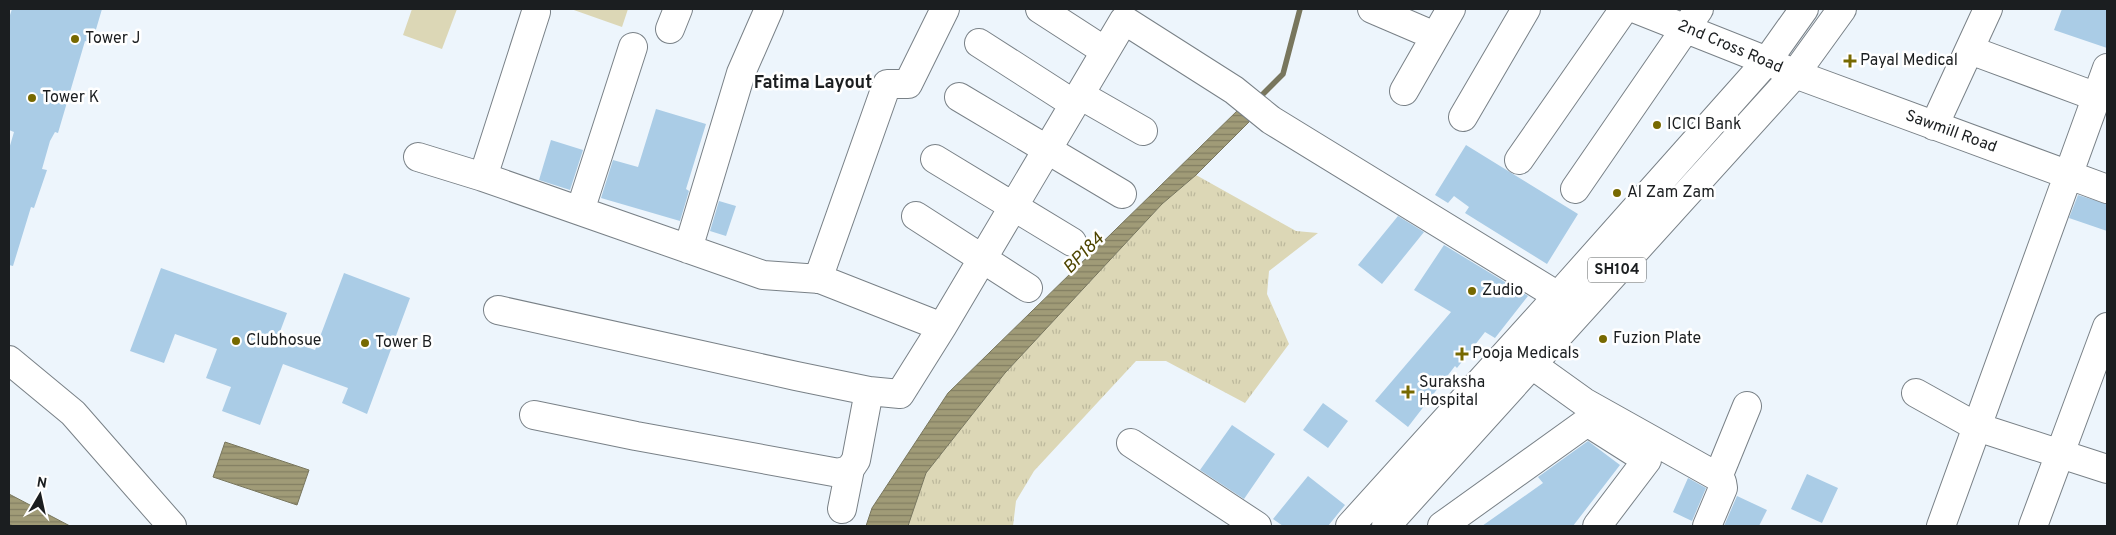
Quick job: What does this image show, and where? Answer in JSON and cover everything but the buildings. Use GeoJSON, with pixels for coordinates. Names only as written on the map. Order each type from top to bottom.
{"type":"FeatureCollection","features":[{"type":"Feature","properties":{"kind":"street"},"geometry":{"type":"LineString","coordinates":[[688,249],[741,73],[769,9]]}},
{"type":"Feature","properties":{"kind":"street"},"geometry":{"type":"LineString","coordinates":[[1040,9],[1106,51]]}},
{"type":"Feature","properties":{"kind":"street"},"geometry":{"type":"LineString","coordinates":[[1372,9],[1435,36]]}},
{"type":"Feature","properties":{"kind":"street"},"geometry":{"type":"LineString","coordinates":[[1404,91],[1451,9]]}},
{"type":"Feature","properties":{"kind":"street"},"geometry":{"type":"LineString","coordinates":[[1463,117],[1526,9]]}},
{"type":"Feature","properties":{"kind":"street"},"geometry":{"type":"LineString","coordinates":[[1519,160],[1624,9]]}},
{"type":"Feature","properties":{"kind":"street","name":"2nd Cross Road"},"geometry":{"type":"LineString","coordinates":[[1636,9],[1693,19],[1766,61],[1795,74]]}},
{"type":"Feature","properties":{"kind":"street","name":"SH104"},"geometry":{"type":"LineString","coordinates":[[1350,526],[1558,296],[1766,61],[1804,9]]}},
{"type":"Feature","properties":{"kind":"street","name":"SH104"},"geometry":{"type":"LineString","coordinates":[[1386,526],[1795,74],[1842,9]]}},
{"type":"Feature","properties":{"kind":"street"},"geometry":{"type":"LineString","coordinates":[[1934,126],[1988,9]]}},
{"type":"Feature","properties":{"kind":"street"},"geometry":{"type":"LineString","coordinates":[[818,279],[887,84],[908,84],[943,10]]}},
{"type":"Feature","properties":{"kind":"street"},"geometry":{"type":"LineString","coordinates":[[483,177],[536,12]]}},
{"type":"Feature","properties":{"kind":"street"},"geometry":{"type":"LineString","coordinates":[[498,310],[869,391],[900,394],[983,259],[1126,14],[1234,90],[1271,120],[1558,296]]}},
{"type":"Feature","properties":{"kind":"street"},"geometry":{"type":"LineString","coordinates":[[1575,189],[1693,19]]}},
{"type":"Feature","properties":{"kind":"street"},"geometry":{"type":"LineString","coordinates":[[979,43],[1077,100],[1143,131]]}},
{"type":"Feature","properties":{"kind":"street"},"geometry":{"type":"LineString","coordinates":[[580,211],[633,47]]}},
{"type":"Feature","properties":{"kind":"street"},"geometry":{"type":"LineString","coordinates":[[1970,50],[2097,97]]}},
{"type":"Feature","properties":{"kind":"street"},"geometry":{"type":"LineString","coordinates":[[1941,526],[2070,175],[2107,68]]}},
{"type":"Feature","properties":{"kind":"street","name":"Sawmill Road"},"geometry":{"type":"LineString","coordinates":[[1795,74],[2107,189]]}},
{"type":"Feature","properties":{"kind":"street"},"geometry":{"type":"LineString","coordinates":[[959,97],[1122,194]]}},
{"type":"Feature","properties":{"kind":"street"},"geometry":{"type":"LineString","coordinates":[[418,157],[483,177],[763,275],[818,279],[942,327]]}},
{"type":"Feature","properties":{"kind":"street"},"geometry":{"type":"LineString","coordinates":[[935,159],[1072,242]]}},
{"type":"Feature","properties":{"kind":"street"},"geometry":{"type":"LineString","coordinates":[[916,216],[1028,288]]}},
{"type":"Feature","properties":{"kind":"street"},"geometry":{"type":"LineString","coordinates":[[2033,526],[2107,327]]}},
{"type":"Feature","properties":{"kind":"street"},"geometry":{"type":"LineString","coordinates":[[9,360],[73,413],[172,526]]}},
{"type":"Feature","properties":{"kind":"street"},"geometry":{"type":"LineString","coordinates":[[1531,364],[1584,402],[1718,478],[1722,482],[1723,488],[1707,526]]}},
{"type":"Feature","properties":{"kind":"street"},"geometry":{"type":"LineString","coordinates":[[842,509],[850,469],[856,460],[869,391]]}},
{"type":"Feature","properties":{"kind":"street"},"geometry":{"type":"LineString","coordinates":[[1916,392],[1977,427],[2107,469]]}},
{"type":"Feature","properties":{"kind":"street"},"geometry":{"type":"LineString","coordinates":[[1718,478],[1748,406]]}},
{"type":"Feature","properties":{"kind":"street"},"geometry":{"type":"LineString","coordinates":[[534,415],[636,436],[840,473],[850,469]]}},
{"type":"Feature","properties":{"kind":"street"},"geometry":{"type":"LineString","coordinates":[[1442,526],[1587,422],[1646,460],[1597,526]]}},
{"type":"Feature","properties":{"kind":"street"},"geometry":{"type":"LineString","coordinates":[[1131,443],[1257,526]]}},
{"type":"Feature","properties":{"kind":"green space"},"geometry":{"type":"Polygon","coordinates":[[[412,9],[457,9],[442,49],[403,35],[412,9]]]}},
{"type":"Feature","properties":{"kind":"green space"},"geometry":{"type":"Polygon","coordinates":[[[571,9],[628,9],[622,27],[571,9]]]}},
{"type":"Feature","properties":{"kind":"green space"},"geometry":{"type":"Polygon","coordinates":[[[1196,175],[1296,231],[1318,233],[1269,271],[1267,294],[1289,344],[1245,403],[1166,361],[1136,361],[1034,471],[1016,501],[1013,526],[908,526],[926,473],[1005,373],[1162,204],[1196,175]]]}},
{"type":"Feature","properties":{"kind":"shaded area"},"geometry":{"type":"Polygon","coordinates":[[[1239,109],[1253,118],[1196,175],[1162,204],[1005,373],[926,473],[908,526],[866,526],[872,508],[948,393],[1239,109]]]}},
{"type":"Feature","properties":{"kind":"shaded area"},"geometry":{"type":"Polygon","coordinates":[[[225,442],[309,470],[297,505],[213,477],[225,442]]]}},
{"type":"Feature","properties":{"kind":"shaded area"},"geometry":{"type":"Polygon","coordinates":[[[9,494],[70,526],[13,526],[9,524],[9,494]]]}},
{"type":"Feature","properties":{"kind":"waterway","name":"BP184"},"geometry":{"type":"LineString","coordinates":[[1258,99],[1283,74],[1300,9]]}},
{"type":"Feature","properties":{"kind":"place","name":"Tower J"},"geometry":{"type":"Point","coordinates":[75,39]}},
{"type":"Feature","properties":{"kind":"place","name":"Payal Medical"},"geometry":{"type":"Point","coordinates":[1850,61]}},
{"type":"Feature","properties":{"kind":"place","name":"Tower K"},"geometry":{"type":"Point","coordinates":[32,98]}},
{"type":"Feature","properties":{"kind":"place","name":"ICICI Bank"},"geometry":{"type":"Point","coordinates":[1657,125]}},
{"type":"Feature","properties":{"kind":"place","name":"Al Zam Zam"},"geometry":{"type":"Point","coordinates":[1617,193]}},
{"type":"Feature","properties":{"kind":"place","name":"Zudio"},"geometry":{"type":"Point","coordinates":[1472,291]}},
{"type":"Feature","properties":{"kind":"place","name":"Fuzion Plate"},"geometry":{"type":"Point","coordinates":[1603,339]}},
{"type":"Feature","properties":{"kind":"place","name":"Clubhosue"},"geometry":{"type":"Point","coordinates":[236,341]}},
{"type":"Feature","properties":{"kind":"place","name":"Tower B"},"geometry":{"type":"Point","coordinates":[365,343]}},
{"type":"Feature","properties":{"kind":"place","name":"Pooja Medicals"},"geometry":{"type":"Point","coordinates":[1462,354]}},
{"type":"Feature","properties":{"kind":"place","name":"Suraksha Hospital"},"geometry":{"type":"Point","coordinates":[1408,392]}},
{"type":"Feature","properties":{"kind":"district","name":"Fatima Layout"},"geometry":{"type":"Point","coordinates":[813,83]}}]}
